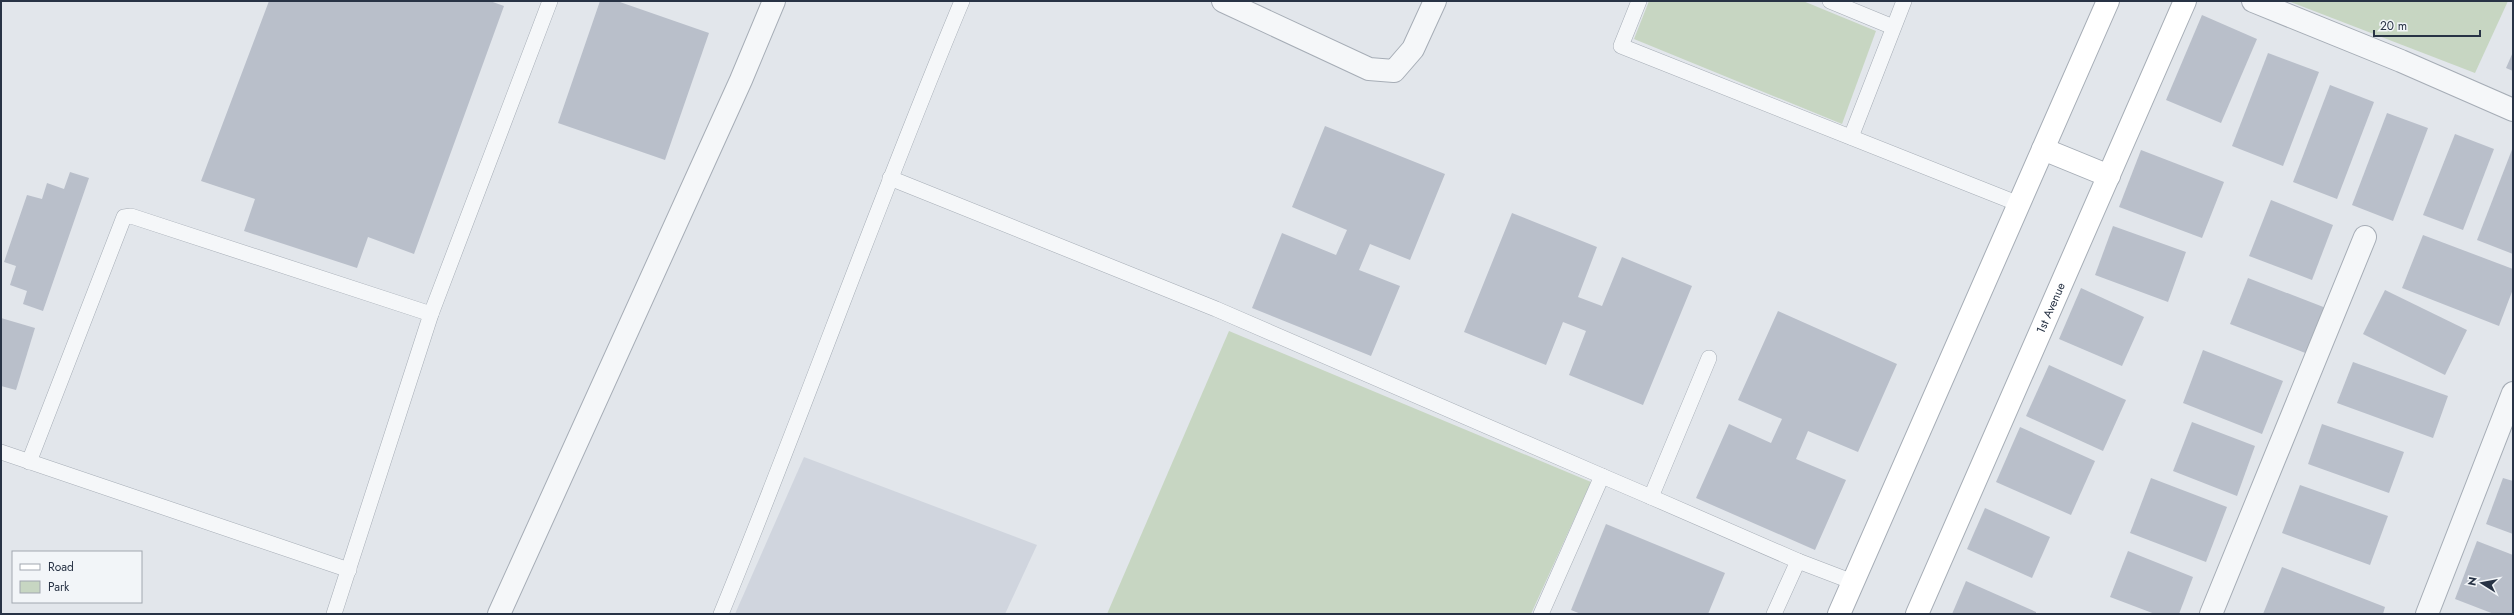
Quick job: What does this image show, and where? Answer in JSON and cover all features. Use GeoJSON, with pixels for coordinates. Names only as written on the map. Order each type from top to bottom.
{"type":"FeatureCollection","features":[{"type":"Feature","properties":{"kind":"main road"},"geometry":{"type":"LineString","coordinates":[[1839,614],[2108,1]]}},
{"type":"Feature","properties":{"kind":"main road","name":"1st Avenue"},"geometry":{"type":"LineString","coordinates":[[1917,614],[2185,1]]}},
{"type":"Feature","properties":{"kind":"main road"},"geometry":{"type":"LineString","coordinates":[[2043,149],[2109,176]]}},
{"type":"Feature","properties":{"kind":"street"},"geometry":{"type":"LineString","coordinates":[[499,614],[734,95],[774,1]]}},
{"type":"Feature","properties":{"kind":"street"},"geometry":{"type":"LineString","coordinates":[[1223,1],[1369,69],[1394,71],[1413,50],[1435,1]]}},
{"type":"Feature","properties":{"kind":"street"},"geometry":{"type":"LineString","coordinates":[[2253,1],[2402,61],[2513,110]]}},
{"type":"Feature","properties":{"kind":"street"},"geometry":{"type":"LineString","coordinates":[[2211,614],[2365,237]]}},
{"type":"Feature","properties":{"kind":"street"},"geometry":{"type":"LineString","coordinates":[[2427,614],[2513,393]]}},
{"type":"Feature","properties":{"kind":"lane"},"geometry":{"type":"LineString","coordinates":[[334,614],[431,314],[550,1]]}},
{"type":"Feature","properties":{"kind":"lane"},"geometry":{"type":"LineString","coordinates":[[721,614],[766,502],[890,178],[962,1]]}},
{"type":"Feature","properties":{"kind":"lane"},"geometry":{"type":"LineString","coordinates":[[1639,1],[1621,46],[2019,204]]}},
{"type":"Feature","properties":{"kind":"lane"},"geometry":{"type":"LineString","coordinates":[[1830,1],[1893,27]]}},
{"type":"Feature","properties":{"kind":"lane"},"geometry":{"type":"LineString","coordinates":[[1851,137],[1904,1]]}},
{"type":"Feature","properties":{"kind":"lane"},"geometry":{"type":"LineString","coordinates":[[890,178],[1216,309],[1798,561],[1853,582]]}},
{"type":"Feature","properties":{"kind":"lane"},"geometry":{"type":"LineString","coordinates":[[29,462],[124,217],[131,216],[431,314]]}},
{"type":"Feature","properties":{"kind":"lane"},"geometry":{"type":"LineString","coordinates":[[1650,497],[1709,358]]}},
{"type":"Feature","properties":{"kind":"lane"},"geometry":{"type":"LineString","coordinates":[[1,452],[349,570]]}},
{"type":"Feature","properties":{"kind":"lane"},"geometry":{"type":"LineString","coordinates":[[1541,614],[1602,476]]}},
{"type":"Feature","properties":{"kind":"lane"},"geometry":{"type":"LineString","coordinates":[[1774,614],[1798,561]]}},
{"type":"Feature","properties":{"kind":"shaded area"},"geometry":{"type":"Polygon","coordinates":[[[804,457],[1037,545],[1005,614],[735,614],[804,457]]]}},
{"type":"Feature","properties":{"kind":"green space"},"geometry":{"type":"Polygon","coordinates":[[[1649,1],[1803,1],[1876,31],[1842,124],[1634,39],[1649,1]]]}},
{"type":"Feature","properties":{"kind":"green space"},"geometry":{"type":"Polygon","coordinates":[[[2288,1],[2508,1],[2475,73],[2288,1]]]}},
{"type":"Feature","properties":{"kind":"green space"},"geometry":{"type":"Polygon","coordinates":[[[1229,331],[1591,482],[1531,614],[1107,614],[1229,331]]]}},
{"type":"Feature","properties":{"kind":"building"},"geometry":{"type":"Polygon","coordinates":[[[269,1],[490,1],[504,6],[414,254],[368,237],[357,268],[244,231],[255,199],[201,181],[269,1]]]}},
{"type":"Feature","properties":{"kind":"building"},"geometry":{"type":"Polygon","coordinates":[[[600,1],[617,1],[709,33],[665,160],[558,123],[600,1]]]}},
{"type":"Feature","properties":{"kind":"building"},"geometry":{"type":"Polygon","coordinates":[[[2202,15],[2257,39],[2221,123],[2166,100],[2202,15]]]}},
{"type":"Feature","properties":{"kind":"building"},"geometry":{"type":"Polygon","coordinates":[[[2513,52],[2513,71],[2506,68],[2513,52]]]}},
{"type":"Feature","properties":{"kind":"building"},"geometry":{"type":"Polygon","coordinates":[[[2268,53],[2319,72],[2283,166],[2232,146],[2268,53]]]}},
{"type":"Feature","properties":{"kind":"building"},"geometry":{"type":"Polygon","coordinates":[[[2330,85],[2374,102],[2337,199],[2293,182],[2330,85]]]}},
{"type":"Feature","properties":{"kind":"building"},"geometry":{"type":"Polygon","coordinates":[[[2387,113],[2428,128],[2393,221],[2352,205],[2387,113]]]}},
{"type":"Feature","properties":{"kind":"building"},"geometry":{"type":"Polygon","coordinates":[[[1325,126],[1445,174],[1410,260],[1370,244],[1359,270],[1400,286],[1371,356],[1252,308],[1282,233],[1336,255],[1347,230],[1292,207],[1325,126]]]}},
{"type":"Feature","properties":{"kind":"building"},"geometry":{"type":"Polygon","coordinates":[[[2455,134],[2494,149],[2463,230],[2423,215],[2455,134]]]}},
{"type":"Feature","properties":{"kind":"building"},"geometry":{"type":"Polygon","coordinates":[[[2513,147],[2513,254],[2477,240],[2513,147]]]}},
{"type":"Feature","properties":{"kind":"building"},"geometry":{"type":"Polygon","coordinates":[[[2141,150],[2224,182],[2202,238],[2119,207],[2141,150]]]}},
{"type":"Feature","properties":{"kind":"building"},"geometry":{"type":"Polygon","coordinates":[[[70,172],[89,178],[43,311],[23,304],[27,291],[10,285],[16,266],[4,262],[27,195],[42,199],[47,183],[64,189],[70,172]]]}},
{"type":"Feature","properties":{"kind":"building"},"geometry":{"type":"Polygon","coordinates":[[[2271,200],[2333,225],[2312,280],[2249,256],[2271,200]]]}},
{"type":"Feature","properties":{"kind":"building"},"geometry":{"type":"Polygon","coordinates":[[[1512,213],[1597,247],[1578,297],[1602,306],[1622,257],[1692,286],[1643,405],[1569,375],[1586,331],[1563,322],[1546,365],[1464,332],[1512,213]]]}},
{"type":"Feature","properties":{"kind":"building"},"geometry":{"type":"Polygon","coordinates":[[[2113,226],[2186,252],[2168,302],[2095,275],[2113,226]]]}},
{"type":"Feature","properties":{"kind":"building"},"geometry":{"type":"Polygon","coordinates":[[[2423,235],[2513,269],[2513,289],[2499,326],[2402,288],[2423,235]]]}},
{"type":"Feature","properties":{"kind":"building"},"geometry":{"type":"Polygon","coordinates":[[[2248,278],[2326,308],[2308,354],[2230,324],[2248,278]]]}},
{"type":"Feature","properties":{"kind":"building"},"geometry":{"type":"Polygon","coordinates":[[[2081,288],[2144,317],[2122,366],[2059,339],[2081,288]]]}},
{"type":"Feature","properties":{"kind":"building"},"geometry":{"type":"Polygon","coordinates":[[[2385,290],[2467,330],[2445,375],[2363,334],[2385,290]]]}},
{"type":"Feature","properties":{"kind":"building"},"geometry":{"type":"Polygon","coordinates":[[[1778,311],[1897,364],[1858,452],[1808,431],[1796,459],[1846,480],[1815,550],[1696,498],[1729,424],[1771,443],[1782,419],[1738,400],[1778,311]]]}},
{"type":"Feature","properties":{"kind":"building"},"geometry":{"type":"Polygon","coordinates":[[[1,318],[35,328],[16,390],[1,386],[1,318]]]}},
{"type":"Feature","properties":{"kind":"building"},"geometry":{"type":"Polygon","coordinates":[[[2203,350],[2283,381],[2262,434],[2183,403],[2203,350]]]}},
{"type":"Feature","properties":{"kind":"building"},"geometry":{"type":"Polygon","coordinates":[[[2353,362],[2448,396],[2433,438],[2337,403],[2353,362]]]}},
{"type":"Feature","properties":{"kind":"building"},"geometry":{"type":"Polygon","coordinates":[[[2049,365],[2126,400],[2103,451],[2026,416],[2049,365]]]}},
{"type":"Feature","properties":{"kind":"building"},"geometry":{"type":"Polygon","coordinates":[[[2192,422],[2255,446],[2237,496],[2173,471],[2192,422]]]}},
{"type":"Feature","properties":{"kind":"building"},"geometry":{"type":"Polygon","coordinates":[[[2322,424],[2404,452],[2389,493],[2308,464],[2322,424]]]}},
{"type":"Feature","properties":{"kind":"building"},"geometry":{"type":"Polygon","coordinates":[[[2020,427],[2095,461],[2071,515],[1996,482],[2020,427]]]}},
{"type":"Feature","properties":{"kind":"building"},"geometry":{"type":"Polygon","coordinates":[[[2151,478],[2227,507],[2206,562],[2130,533],[2151,478]]]}},
{"type":"Feature","properties":{"kind":"building"},"geometry":{"type":"Polygon","coordinates":[[[2503,478],[2513,481],[2513,534],[2486,524],[2503,478]]]}},
{"type":"Feature","properties":{"kind":"building"},"geometry":{"type":"Polygon","coordinates":[[[2300,485],[2388,516],[2370,565],[2282,533],[2300,485]]]}},
{"type":"Feature","properties":{"kind":"building"},"geometry":{"type":"Polygon","coordinates":[[[1985,508],[2050,537],[2032,578],[1967,549],[1985,508]]]}},
{"type":"Feature","properties":{"kind":"building"},"geometry":{"type":"Polygon","coordinates":[[[1606,524],[1725,573],[1708,614],[1581,614],[1571,610],[1606,524]]]}},
{"type":"Feature","properties":{"kind":"building"},"geometry":{"type":"Polygon","coordinates":[[[2477,541],[2513,555],[2513,614],[2494,614],[2455,599],[2477,541]]]}},
{"type":"Feature","properties":{"kind":"building"},"geometry":{"type":"Polygon","coordinates":[[[2128,551],[2193,577],[2179,614],[2155,614],[2110,597],[2128,551]]]}},
{"type":"Feature","properties":{"kind":"building"},"geometry":{"type":"Polygon","coordinates":[[[2282,567],[2385,607],[2383,614],[2263,614],[2282,567]]]}},
{"type":"Feature","properties":{"kind":"building"},"geometry":{"type":"Polygon","coordinates":[[[1966,581],[2036,612],[2036,614],[1952,614],[1966,581]]]}}]}
